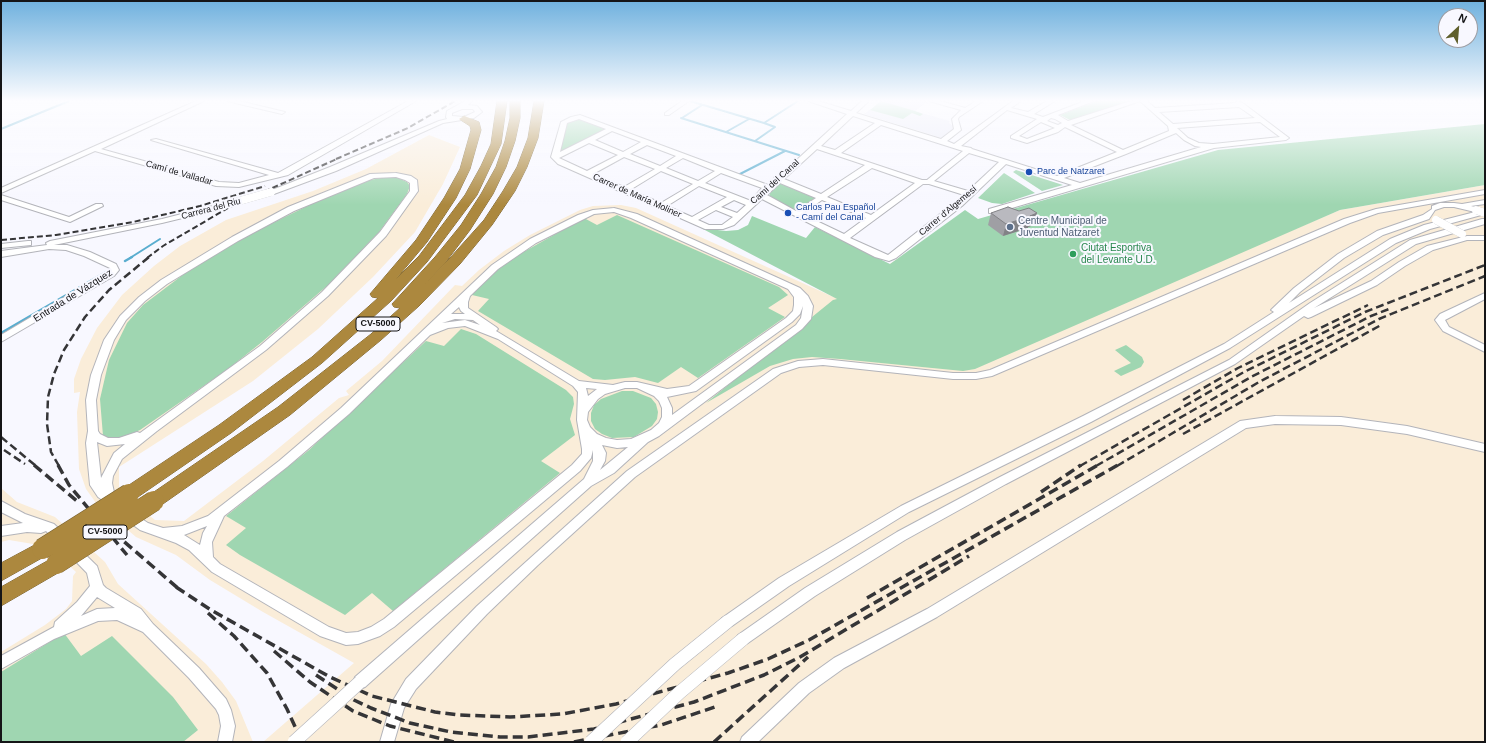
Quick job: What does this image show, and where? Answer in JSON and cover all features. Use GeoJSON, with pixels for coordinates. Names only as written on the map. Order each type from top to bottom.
{"type":"FeatureCollection","features":[{"type":"Feature","properties":{"kind":"highway"},"geometry":{"type":"LineString","coordinates":[[301,370],[312,357],[375,296],[421,242],[450,198],[465,169],[474,136]]}},
{"type":"Feature","properties":{"kind":"highway","name":"CV-5000"},"geometry":{"type":"LineString","coordinates":[[1,573],[129,494],[225,429],[316,360],[348,333],[386,298],[423,259],[450,225],[471,195],[493,149],[496,136]]}},
{"type":"Feature","properties":{"kind":"highway","name":"CV-5000"},"geometry":{"type":"LineString","coordinates":[[1,597],[56,564],[161,496],[279,408],[354,345],[403,301],[440,260],[466,227],[487,194],[501,166],[511,136]]}},
{"type":"Feature","properties":{"kind":"highway"},"geometry":{"type":"LineString","coordinates":[[161,496],[284,411],[376,337],[414,303],[455,261],[488,222],[518,173],[533,136]]}},
{"type":"Feature","properties":{"kind":"street"},"geometry":{"type":"LineString","coordinates":[[1,191],[124,136]]}},
{"type":"Feature","properties":{"kind":"street","name":"Camí de Valladar"},"geometry":{"type":"LineString","coordinates":[[95,149],[219,184],[239,185],[278,175],[294,168],[351,136]]}},
{"type":"Feature","properties":{"kind":"street","name":"Carrera del Riu"},"geometry":{"type":"LineString","coordinates":[[1,253],[184,216],[271,192],[333,169],[407,136]]}},
{"type":"Feature","properties":{"kind":"street"},"geometry":{"type":"LineString","coordinates":[[555,157],[560,136]]}},
{"type":"Feature","properties":{"kind":"street"},"geometry":{"type":"LineString","coordinates":[[555,157],[598,136]]}},
{"type":"Feature","properties":{"kind":"street"},"geometry":{"type":"LineString","coordinates":[[630,136],[722,170],[766,189],[763,196],[767,200],[844,238],[925,182],[969,149]]}},
{"type":"Feature","properties":{"kind":"street","name":"Camí del Canal"},"geometry":{"type":"LineString","coordinates":[[723,227],[738,216],[777,179],[827,136]]}},
{"type":"Feature","properties":{"kind":"street"},"geometry":{"type":"LineString","coordinates":[[836,153],[861,136]]}},
{"type":"Feature","properties":{"kind":"street"},"geometry":{"type":"LineString","coordinates":[[924,136],[1079,185]]}},
{"type":"Feature","properties":{"kind":"street"},"geometry":{"type":"LineString","coordinates":[[943,141],[950,136]]}},
{"type":"Feature","properties":{"kind":"street"},"geometry":{"type":"LineString","coordinates":[[957,145],[969,136]]}},
{"type":"Feature","properties":{"kind":"street"},"geometry":{"type":"LineString","coordinates":[[1016,136],[1014,137],[1026,142],[1043,136]]}},
{"type":"Feature","properties":{"kind":"street"},"geometry":{"type":"LineString","coordinates":[[1087,136],[1124,153]]}},
{"type":"Feature","properties":{"kind":"street"},"geometry":{"type":"LineString","coordinates":[[1057,178],[1166,136]]}},
{"type":"Feature","properties":{"kind":"street"},"geometry":{"type":"LineString","coordinates":[[1172,136],[1179,137],[1192,148],[1193,151],[1190,152]]}},
{"type":"Feature","properties":{"kind":"street"},"geometry":{"type":"LineString","coordinates":[[1184,136],[1192,143],[1213,146]]}},
{"type":"Feature","properties":{"kind":"street"},"geometry":{"type":"LineString","coordinates":[[992,211],[1213,146],[1286,138],[1283,136]]}},
{"type":"Feature","properties":{"kind":"street"},"geometry":{"type":"LineString","coordinates":[[154,140],[278,175]]}},
{"type":"Feature","properties":{"kind":"street"},"geometry":{"type":"LineString","coordinates":[[591,142],[751,204]]}},
{"type":"Feature","properties":{"kind":"street"},"geometry":{"type":"LineString","coordinates":[[587,174],[647,142]]}},
{"type":"Feature","properties":{"kind":"street"},"geometry":{"type":"LineString","coordinates":[[815,146],[925,182],[969,194]]}},
{"type":"Feature","properties":{"kind":"street"},"geometry":{"type":"LineString","coordinates":[[624,190],[683,155]]}},
{"type":"Feature","properties":{"kind":"street","name":"Carrer de María Moliner"},"geometry":{"type":"LineString","coordinates":[[555,157],[558,161],[708,227],[723,227]]}},
{"type":"Feature","properties":{"kind":"street","name":"Carrer d'Algemesí"},"geometry":{"type":"LineString","coordinates":[[844,238],[878,255],[889,258],[899,252],[1005,162]]}},
{"type":"Feature","properties":{"kind":"street"},"geometry":{"type":"LineString","coordinates":[[796,214],[871,165]]}},
{"type":"Feature","properties":{"kind":"street"},"geometry":{"type":"LineString","coordinates":[[662,206],[722,170]]}},
{"type":"Feature","properties":{"kind":"street"},"geometry":{"type":"LineString","coordinates":[[110,499],[106,483],[109,469],[125,450],[227,375],[325,294],[383,234],[414,191],[414,182],[402,176],[381,175],[365,178],[325,194],[235,239],[148,294],[123,318],[109,340],[96,375],[92,394],[93,431],[91,443],[96,485],[102,494],[144,527],[180,539],[193,546],[207,561],[325,632],[346,639],[368,634],[389,622],[576,468],[587,455],[589,433]]}},
{"type":"Feature","properties":{"kind":"street"},"geometry":{"type":"LineString","coordinates":[[777,179],[872,218]]}},
{"type":"Feature","properties":{"kind":"street"},"geometry":{"type":"LineString","coordinates":[[387,742],[398,704],[411,684],[482,610],[534,560],[631,474],[777,371],[798,364],[823,362],[953,376],[976,376],[992,373],[1359,216],[1407,205],[1485,192]]}},
{"type":"Feature","properties":{"kind":"street"},"geometry":{"type":"LineString","coordinates":[[1,197],[70,220],[99,206]]}},
{"type":"Feature","properties":{"kind":"street"},"geometry":{"type":"LineString","coordinates":[[692,220],[733,197]]}},
{"type":"Feature","properties":{"kind":"street"},"geometry":{"type":"LineString","coordinates":[[1252,332],[1297,290],[1341,256],[1380,233],[1426,217],[1436,207],[1443,205],[1485,202]]}},
{"type":"Feature","properties":{"kind":"street"},"geometry":{"type":"LineString","coordinates":[[1454,205],[1485,213]]}},
{"type":"Feature","properties":{"kind":"street"},"geometry":{"type":"LineString","coordinates":[[715,207],[738,216]]}},
{"type":"Feature","properties":{"kind":"street"},"geometry":{"type":"LineString","coordinates":[[163,533],[183,531],[199,526],[222,512],[316,437],[370,388],[490,271],[518,250],[581,216],[607,210],[629,213],[777,280],[797,290],[805,298],[808,310],[803,323],[655,433],[644,439],[631,443],[617,444],[604,442],[589,433]]}},
{"type":"Feature","properties":{"kind":"street"},"geometry":{"type":"LineString","coordinates":[[1432,211],[1432,216],[1446,227],[1462,234],[1483,238]]}},
{"type":"Feature","properties":{"kind":"street"},"geometry":{"type":"LineString","coordinates":[[591,742],[669,669],[727,622],[791,578],[905,509],[1087,419],[1252,332],[1348,268],[1393,241],[1427,227],[1485,213]]}},
{"type":"Feature","properties":{"kind":"street"},"geometry":{"type":"LineString","coordinates":[[87,254],[83,251],[84,247],[94,240],[152,226],[184,216]]}},
{"type":"Feature","properties":{"kind":"street"},"geometry":{"type":"LineString","coordinates":[[627,742],[684,688],[743,639],[810,592],[902,536],[1002,481],[1232,362],[1280,327],[1413,242],[1485,222]]}},
{"type":"Feature","properties":{"kind":"street"},"geometry":{"type":"LineString","coordinates":[[1280,327],[1374,284],[1402,264],[1430,248],[1459,240],[1483,238]]}},
{"type":"Feature","properties":{"kind":"street"},"geometry":{"type":"LineString","coordinates":[[1,246],[68,239]]}},
{"type":"Feature","properties":{"kind":"street"},"geometry":{"type":"LineString","coordinates":[[1,253],[56,247],[72,248],[87,254]]}},
{"type":"Feature","properties":{"kind":"street","name":"Entrada de Vázquez"},"geometry":{"type":"LineString","coordinates":[[1,339],[114,272],[115,270],[113,266],[87,254]]}},
{"type":"Feature","properties":{"kind":"street"},"geometry":{"type":"LineString","coordinates":[[577,384],[612,387],[637,385],[668,393],[692,389],[792,318],[798,309],[798,297],[793,291],[777,280]]}},
{"type":"Feature","properties":{"kind":"street"},"geometry":{"type":"LineString","coordinates":[[467,293],[463,306],[467,312],[490,326],[501,338]]}},
{"type":"Feature","properties":{"kind":"street"},"geometry":{"type":"LineString","coordinates":[[1485,296],[1443,316],[1440,320],[1446,329],[1485,349]]}},
{"type":"Feature","properties":{"kind":"street"},"geometry":{"type":"LineString","coordinates":[[437,322],[454,316],[467,316],[479,319]]}},
{"type":"Feature","properties":{"kind":"street"},"geometry":{"type":"LineString","coordinates":[[420,338],[439,327],[458,323],[472,325],[501,338],[577,384],[583,392],[582,420],[600,453],[595,470],[588,483]]}},
{"type":"Feature","properties":{"kind":"street"},"geometry":{"type":"LineString","coordinates":[[583,411],[594,396],[612,387]]}},
{"type":"Feature","properties":{"kind":"street"},"geometry":{"type":"LineString","coordinates":[[649,388],[658,393],[664,400],[667,408],[667,417],[663,425],[655,433]]}},
{"type":"Feature","properties":{"kind":"street"},"geometry":{"type":"LineString","coordinates":[[747,742],[804,688],[839,662],[932,613],[1244,424],[1275,420],[1341,421],[1408,430],[1485,448]]}},
{"type":"Feature","properties":{"kind":"street"},"geometry":{"type":"LineString","coordinates":[[93,431],[101,440],[114,443],[128,440],[153,428]]}},
{"type":"Feature","properties":{"kind":"street"},"geometry":{"type":"LineString","coordinates":[[294,742],[360,682],[588,483],[610,470],[644,439]]}},
{"type":"Feature","properties":{"kind":"street"},"geometry":{"type":"LineString","coordinates":[[1,506],[21,517],[44,524],[56,533],[93,570],[97,587],[106,596],[136,613],[148,628],[194,673],[220,704],[226,714],[228,726],[225,742]]}},
{"type":"Feature","properties":{"kind":"street"},"geometry":{"type":"LineString","coordinates":[[207,561],[206,542],[214,524],[222,512]]}},
{"type":"Feature","properties":{"kind":"street"},"geometry":{"type":"LineString","coordinates":[[1,531],[27,526],[42,528],[56,533]]}},
{"type":"Feature","properties":{"kind":"street"},"geometry":{"type":"LineString","coordinates":[[49,635],[82,606],[97,587]]}},
{"type":"Feature","properties":{"kind":"street"},"geometry":{"type":"LineString","coordinates":[[1,664],[49,635],[85,619],[104,614],[126,616],[148,628]]}},
{"type":"Feature","properties":{"kind":"shaded area"},"geometry":{"type":"Polygon","coordinates":[[[428,136],[460,147],[443,184],[415,232],[373,277],[318,329],[253,381],[119,467],[119,491],[155,520],[184,521],[263,461],[339,398],[349,395],[346,391],[382,361],[455,285],[462,286],[479,270],[504,251],[530,235],[580,210],[593,206],[621,205],[636,208],[838,299],[919,244],[1037,339],[1340,210],[1485,185],[1485,742],[263,742],[354,663],[263,612],[210,580],[176,555],[136,537],[96,503],[86,489],[79,469],[77,412],[80,392],[74,393],[74,379],[81,359],[97,328],[122,295],[154,266],[180,246],[226,220],[313,191],[366,169],[428,136]]]}},
{"type":"Feature","properties":{"kind":"shaded area"},"geometry":{"type":"Polygon","coordinates":[[[934,136],[945,136],[942,138],[934,136]]]}},
{"type":"Feature","properties":{"kind":"shaded area"},"geometry":{"type":"Polygon","coordinates":[[[1,488],[17,502],[55,517],[105,562],[118,584],[206,664],[222,682],[236,701],[253,742],[1,742],[1,652],[45,625],[66,609],[72,601],[73,576],[76,572],[41,539],[33,544],[9,540],[1,542],[1,488]]]}},
{"type":"Feature","properties":{"kind":"green space"},"geometry":{"type":"Polygon","coordinates":[[[564,136],[594,136],[560,153],[564,136]]]}},
{"type":"Feature","properties":{"kind":"green space","name":"Ciutat Esportiva del Levante U.D."},"geometry":{"type":"Polygon","coordinates":[[[1365,136],[1485,136],[1485,185],[1340,210],[975,369],[963,371],[812,357],[793,359],[770,366],[706,403],[833,300],[837,299],[701,228],[726,231],[738,230],[748,225],[752,216],[806,238],[815,227],[890,264],[965,210],[978,219],[1218,150],[1365,136]]]}},
{"type":"Feature","properties":{"kind":"green space"},"geometry":{"type":"Polygon","coordinates":[[[1016,170],[1063,185],[1042,191],[1013,172],[1016,170]]]}},
{"type":"Feature","properties":{"kind":"green space"},"geometry":{"type":"Polygon","coordinates":[[[1004,173],[1035,193],[1002,204],[992,203],[978,198],[1004,173]]]}},
{"type":"Feature","properties":{"kind":"green space"},"geometry":{"type":"Polygon","coordinates":[[[387,177],[398,178],[407,182],[410,186],[407,194],[379,232],[328,285],[228,369],[140,430],[120,439],[110,439],[103,436],[100,399],[109,360],[127,323],[143,305],[184,274],[250,234],[332,194],[364,181],[387,177]]]}},
{"type":"Feature","properties":{"kind":"green space"},"geometry":{"type":"Polygon","coordinates":[[[779,183],[815,198],[795,211],[770,196],[769,193],[779,183]]]}},
{"type":"Feature","properties":{"kind":"green space"},"geometry":{"type":"Polygon","coordinates":[[[617,215],[779,287],[788,295],[768,308],[785,317],[698,378],[681,367],[658,383],[635,377],[605,380],[593,379],[478,311],[489,299],[472,295],[496,271],[520,254],[584,218],[597,225],[617,215]]]}},
{"type":"Feature","properties":{"kind":"green space"},"geometry":{"type":"Polygon","coordinates":[[[461,329],[476,334],[566,390],[573,397],[574,404],[570,419],[575,435],[541,461],[560,473],[393,611],[372,593],[345,615],[240,555],[226,545],[246,528],[226,516],[309,450],[426,341],[444,346],[461,329]]]}},
{"type":"Feature","properties":{"kind":"green space"},"geometry":{"type":"Polygon","coordinates":[[[1126,345],[1142,357],[1144,362],[1141,367],[1121,376],[1114,371],[1131,363],[1115,350],[1126,345]]]}},
{"type":"Feature","properties":{"kind":"green space"},"geometry":{"type":"Polygon","coordinates":[[[622,391],[633,391],[651,398],[656,404],[658,412],[657,419],[652,426],[634,437],[612,438],[595,429],[591,421],[591,413],[594,405],[601,399],[622,391]]]}},
{"type":"Feature","properties":{"kind":"green space"},"geometry":{"type":"Polygon","coordinates":[[[64,633],[81,656],[112,636],[173,697],[198,730],[183,742],[1,742],[1,672],[64,633]]]}},
{"type":"Feature","properties":{"kind":"building"},"geometry":{"type":"Polygon","coordinates":[[[1008,207],[1019,211],[1029,208],[1037,213],[1006,224],[991,213],[1008,207]]]}},
{"type":"Feature","properties":{"kind":"waterway"},"geometry":{"type":"LineString","coordinates":[[737,136],[799,155]]}},
{"type":"Feature","properties":{"kind":"waterway"},"geometry":{"type":"LineString","coordinates":[[755,141],[763,136]]}},
{"type":"Feature","properties":{"kind":"waterway"},"geometry":{"type":"LineString","coordinates":[[740,174],[785,151]]}},
{"type":"Feature","properties":{"kind":"waterway"},"geometry":{"type":"LineString","coordinates":[[130,258],[160,239]]}},
{"type":"Feature","properties":{"kind":"waterway"},"geometry":{"type":"LineString","coordinates":[[125,261],[132,257]]}},
{"type":"Feature","properties":{"kind":"waterway"},"geometry":{"type":"LineString","coordinates":[[1,333],[106,272]]}},
{"type":"Feature","properties":{"kind":"railway"},"geometry":{"type":"LineString","coordinates":[[336,159],[390,136]]}},
{"type":"Feature","properties":{"kind":"railway"},"geometry":{"type":"LineString","coordinates":[[147,258],[163,246],[228,208],[341,157]]}},
{"type":"Feature","properties":{"kind":"railway"},"geometry":{"type":"LineString","coordinates":[[1,240],[56,235],[133,222],[200,206],[265,186]]}},
{"type":"Feature","properties":{"kind":"railway"},"geometry":{"type":"LineString","coordinates":[[59,466],[51,452],[47,424],[48,397],[54,374],[64,350],[85,317],[109,290],[149,257]]}},
{"type":"Feature","properties":{"kind":"railway"},"geometry":{"type":"LineString","coordinates":[[1080,466],[1244,372],[1365,312],[1485,265]]}},
{"type":"Feature","properties":{"kind":"railway"},"geometry":{"type":"LineString","coordinates":[[1117,466],[1259,382],[1379,319],[1485,276]]}},
{"type":"Feature","properties":{"kind":"railway"},"geometry":{"type":"LineString","coordinates":[[1183,400],[1238,368],[1368,305]]}},
{"type":"Feature","properties":{"kind":"railway"},"geometry":{"type":"LineString","coordinates":[[1096,466],[1251,377],[1371,316],[1389,309]]}},
{"type":"Feature","properties":{"kind":"railway"},"geometry":{"type":"LineString","coordinates":[[1183,434],[1381,325]]}},
{"type":"Feature","properties":{"kind":"railway"},"geometry":{"type":"LineString","coordinates":[[1,437],[36,466]]}},
{"type":"Feature","properties":{"kind":"railway"},"geometry":{"type":"LineString","coordinates":[[4,450],[25,464]]}},
{"type":"Feature","properties":{"kind":"railway"},"geometry":{"type":"LineString","coordinates":[[34,465],[77,501]]}},
{"type":"Feature","properties":{"kind":"railway"},"geometry":{"type":"LineString","coordinates":[[58,465],[69,485],[127,555]]}},
{"type":"Feature","properties":{"kind":"railway"},"geometry":{"type":"LineString","coordinates":[[1041,492],[1081,465]]}},
{"type":"Feature","properties":{"kind":"railway"},"geometry":{"type":"LineString","coordinates":[[867,598],[1098,465]]}},
{"type":"Feature","properties":{"kind":"railway"},"geometry":{"type":"LineString","coordinates":[[178,588],[211,610],[330,677],[372,696],[435,712],[460,715],[510,717],[562,714],[616,704],[728,673],[768,659],[809,640],[1118,465]]}},
{"type":"Feature","properties":{"kind":"railway"},"geometry":{"type":"LineString","coordinates":[[113,532],[178,588]]}},
{"type":"Feature","properties":{"kind":"railway"},"geometry":{"type":"LineString","coordinates":[[316,675],[354,700],[371,708],[410,723],[451,732],[500,737],[528,737],[594,729],[694,702],[764,675],[800,657],[969,556]]}},
{"type":"Feature","properties":{"kind":"railway"},"geometry":{"type":"LineString","coordinates":[[208,613],[234,636],[267,673],[287,709],[302,742]]}},
{"type":"Feature","properties":{"kind":"railway"},"geometry":{"type":"LineString","coordinates":[[274,651],[310,682],[353,711],[390,726],[454,742]]}},
{"type":"Feature","properties":{"kind":"railway"},"geometry":{"type":"LineString","coordinates":[[714,742],[808,657]]}},
{"type":"Feature","properties":{"kind":"railway"},"geometry":{"type":"LineString","coordinates":[[574,742],[661,725],[718,706]]}},
{"type":"Feature","properties":{"kind":"place","name":"Parc de Natzaret"},"geometry":{"type":"Point","coordinates":[1029,172]}},
{"type":"Feature","properties":{"kind":"place","name":"Carlos Pau Español - Camí del Canal"},"geometry":{"type":"Point","coordinates":[788,213]}},
{"type":"Feature","properties":{"kind":"place","name":"Centre Municipal de Juventud Natzaret"},"geometry":{"type":"Point","coordinates":[1010,227]}},
{"type":"Feature","properties":{"kind":"place","name":"Ciutat Esportiva del Levante U.D."},"geometry":{"type":"Point","coordinates":[1073,254]}}]}
